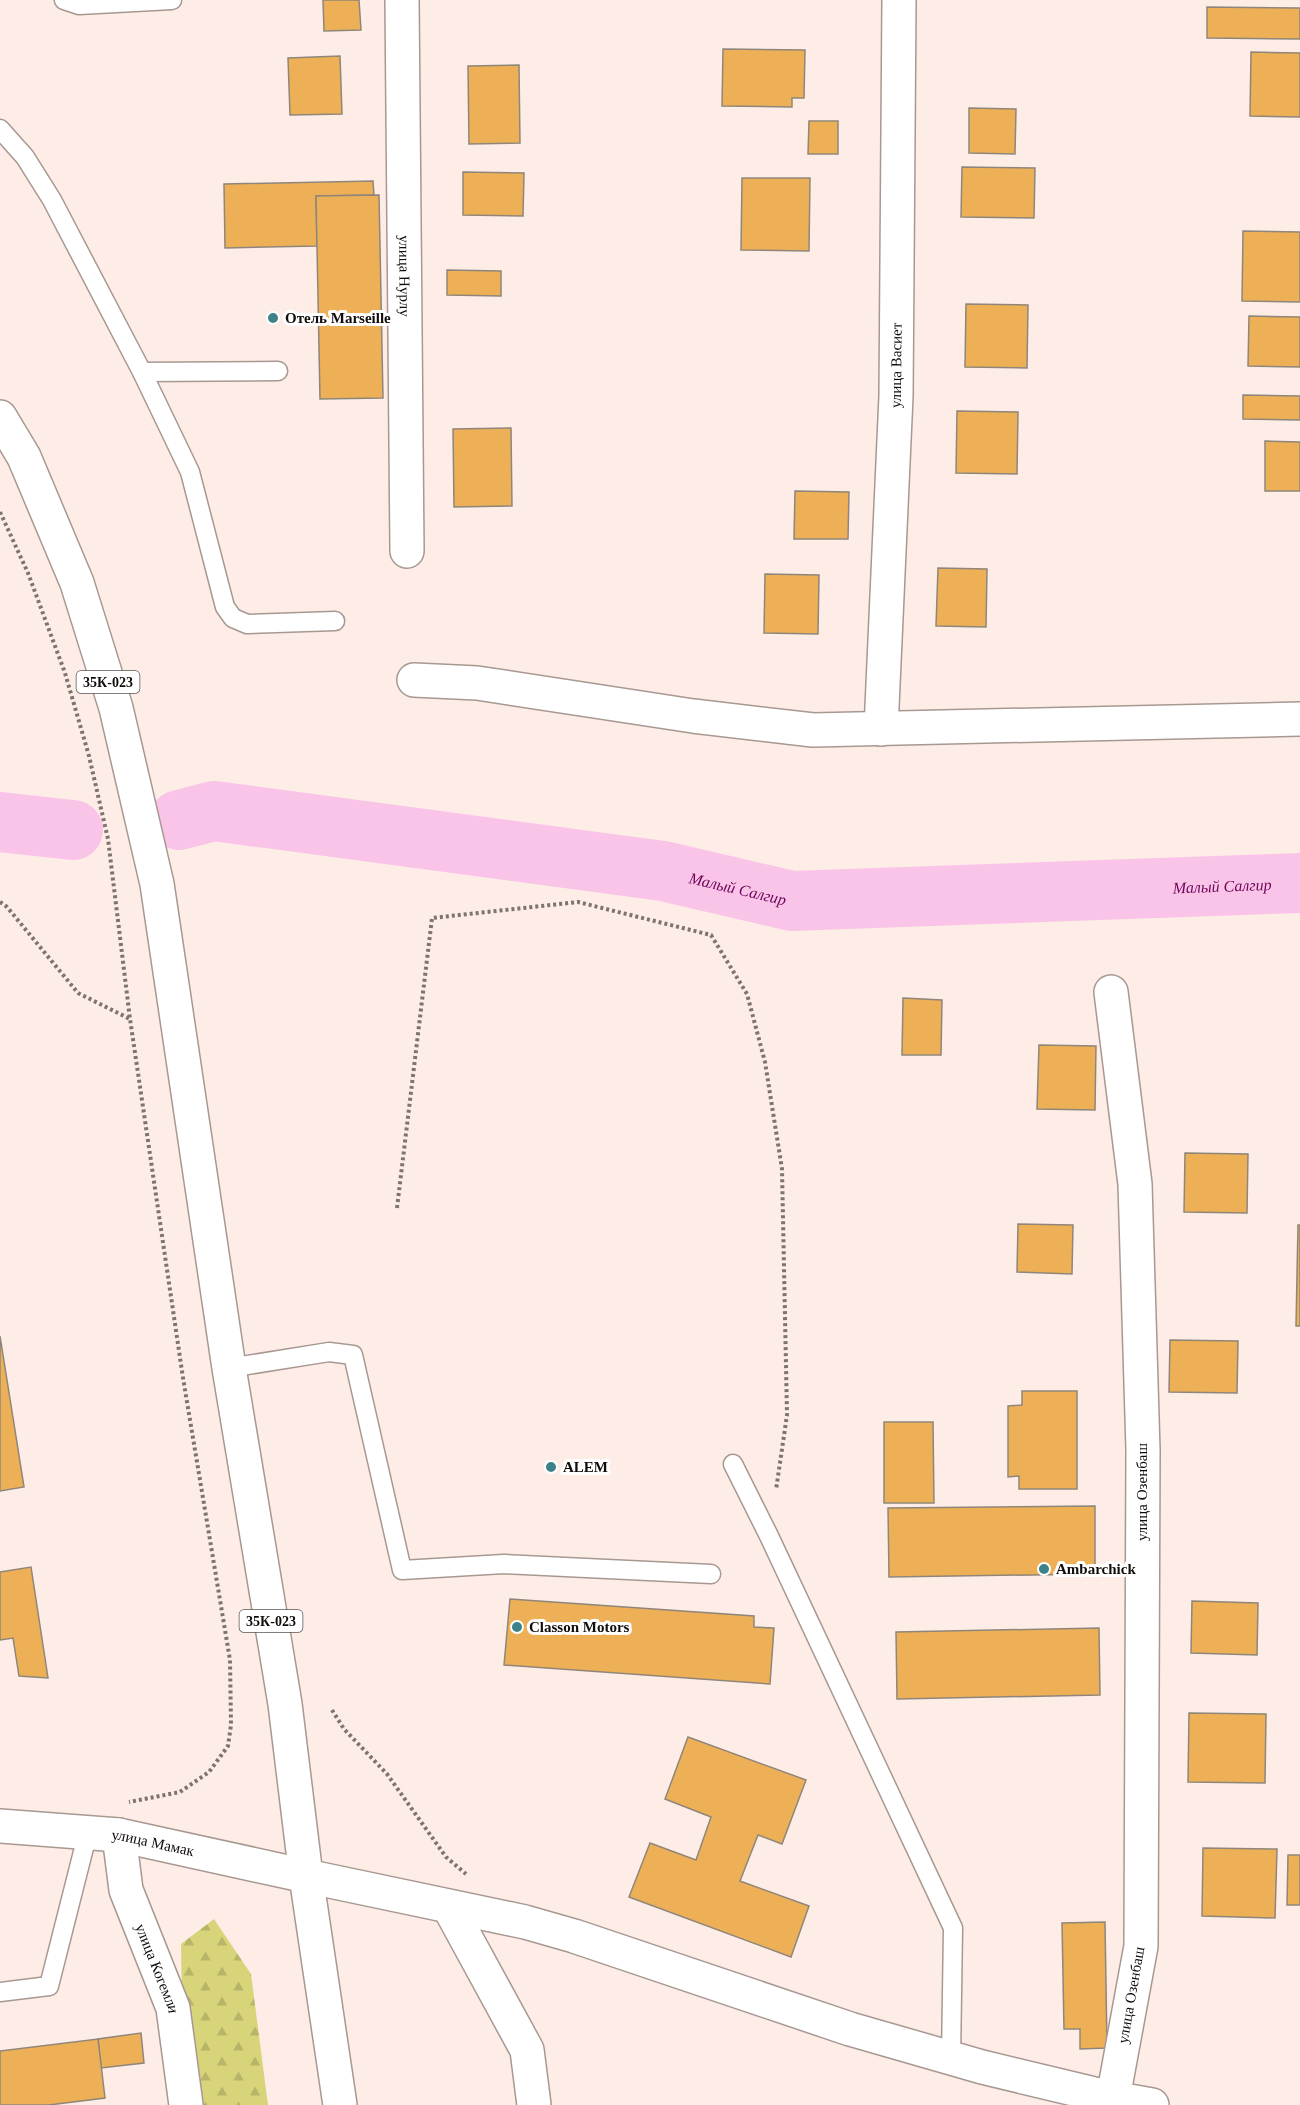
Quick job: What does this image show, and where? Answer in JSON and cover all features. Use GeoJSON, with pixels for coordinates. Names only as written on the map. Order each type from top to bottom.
{"type":"FeatureCollection","features":[{"type":"Feature","properties":{"kind":"street","name":"улица Нурлу"},"geometry":{"type":"LineString","coordinates":[[402,0],[407,551]]}},
{"type":"Feature","properties":{"kind":"street","name":"улица Васиет"},"geometry":{"type":"LineString","coordinates":[[880,729],[896,396],[899,0]]}},
{"type":"Feature","properties":{"kind":"street","name":"35К-023"},"geometry":{"type":"LineString","coordinates":[[0,417],[24,457],[77,583],[116,708],[157,884],[229,1368],[285,1704],[306,1876],[340,2105]]}},
{"type":"Feature","properties":{"kind":"street"},"geometry":{"type":"LineString","coordinates":[[414,680],[477,683],[693,716],[813,730],[1300,719]]}},
{"type":"Feature","properties":{"kind":"street","name":"улица Озенбаш"},"geometry":{"type":"LineString","coordinates":[[1111,992],[1135,1184],[1143,1450],[1141,1946],[1111,2100]]}},
{"type":"Feature","properties":{"kind":"street","name":"улица Мамак"},"geometry":{"type":"LineString","coordinates":[[0,1826],[103,1834],[525,1922],[574,1936],[850,2030],[951,2059],[1111,2100],[1152,2105]]}},
{"type":"Feature","properties":{"kind":"street","name":"улица Когемли"},"geometry":{"type":"LineString","coordinates":[[103,1834],[173,2008],[186,2105]]}},
{"type":"Feature","properties":{"kind":"street"},"geometry":{"type":"LineString","coordinates":[[449,1907],[526,2050],[534,2105]]}},
{"type":"Feature","properties":{"kind":"lane"},"geometry":{"type":"LineString","coordinates":[[64,0],[79,5],[172,0]]}},
{"type":"Feature","properties":{"kind":"lane"},"geometry":{"type":"LineString","coordinates":[[0,129],[25,157],[52,200],[142,372],[190,472],[225,607],[232,618],[247,624],[334,621]]}},
{"type":"Feature","properties":{"kind":"lane"},"geometry":{"type":"LineString","coordinates":[[142,372],[278,371]]}},
{"type":"Feature","properties":{"kind":"lane"},"geometry":{"type":"LineString","coordinates":[[229,1368],[329,1352],[354,1355],[402,1570],[504,1564],[711,1574]]}},
{"type":"Feature","properties":{"kind":"lane"},"geometry":{"type":"LineString","coordinates":[[733,1464],[953,1928],[951,2059]]}},
{"type":"Feature","properties":{"kind":"lane"},"geometry":{"type":"LineString","coordinates":[[0,1992],[49,1986],[103,1834]]}},
{"type":"Feature","properties":{"kind":"path"},"geometry":{"type":"LineString","coordinates":[[0,512],[28,573],[61,662],[89,756],[108,839],[130,1019],[183,1378],[230,1660],[231,1725],[228,1746],[209,1772],[180,1792],[121,1803],[103,1834]]}},
{"type":"Feature","properties":{"kind":"path"},"geometry":{"type":"LineString","coordinates":[[0,902],[7,907],[78,993],[130,1019]]}},
{"type":"Feature","properties":{"kind":"path"},"geometry":{"type":"LineString","coordinates":[[397,1208],[432,918],[578,902],[711,934],[747,994],[765,1062],[782,1169],[787,1415],[769,1536]]}},
{"type":"Feature","properties":{"kind":"path"},"geometry":{"type":"LineString","coordinates":[[332,1710],[344,1729],[387,1774],[446,1857],[472,1879]]}},
{"type":"Feature","properties":{"kind":"green space"},"geometry":{"type":"Polygon","coordinates":[[[214,1919],[251,1974],[268,2105],[196,2105],[182,2007],[181,1944],[214,1919]]]}},
{"type":"Feature","properties":{"kind":"building"},"geometry":{"type":"Polygon","coordinates":[[[323,0],[359,0],[361,30],[324,31],[323,0]]]}},
{"type":"Feature","properties":{"kind":"building"},"geometry":{"type":"Polygon","coordinates":[[[1207,7],[1300,8],[1300,39],[1207,38],[1207,7]]]}},
{"type":"Feature","properties":{"kind":"building"},"geometry":{"type":"Polygon","coordinates":[[[723,49],[805,50],[804,98],[792,98],[792,107],[722,106],[723,49]]]}},
{"type":"Feature","properties":{"kind":"building"},"geometry":{"type":"Polygon","coordinates":[[[1251,52],[1300,53],[1300,117],[1250,116],[1251,52]]]}},
{"type":"Feature","properties":{"kind":"building"},"geometry":{"type":"Polygon","coordinates":[[[340,56],[342,114],[290,115],[288,58],[340,56]]]}},
{"type":"Feature","properties":{"kind":"building"},"geometry":{"type":"Polygon","coordinates":[[[519,65],[520,143],[469,144],[468,66],[519,65]]]}},
{"type":"Feature","properties":{"kind":"building"},"geometry":{"type":"Polygon","coordinates":[[[969,108],[1016,109],[1015,154],[969,153],[969,108]]]}},
{"type":"Feature","properties":{"kind":"building"},"geometry":{"type":"Polygon","coordinates":[[[809,121],[838,121],[838,154],[808,154],[809,121]]]}},
{"type":"Feature","properties":{"kind":"building"},"geometry":{"type":"Polygon","coordinates":[[[962,167],[1035,168],[1034,218],[961,217],[962,167]]]}},
{"type":"Feature","properties":{"kind":"building"},"geometry":{"type":"Polygon","coordinates":[[[463,172],[524,173],[523,216],[463,215],[463,172]]]}},
{"type":"Feature","properties":{"kind":"building"},"geometry":{"type":"Polygon","coordinates":[[[742,178],[810,178],[809,251],[741,250],[742,178]]]}},
{"type":"Feature","properties":{"kind":"building"},"geometry":{"type":"Polygon","coordinates":[[[373,181],[374,195],[316,196],[317,246],[225,248],[224,184],[373,181]]]}},
{"type":"Feature","properties":{"kind":"building"},"geometry":{"type":"Polygon","coordinates":[[[379,195],[383,398],[320,399],[316,196],[379,195]]]}},
{"type":"Feature","properties":{"kind":"building"},"geometry":{"type":"Polygon","coordinates":[[[1243,231],[1300,232],[1300,302],[1242,301],[1243,231]]]}},
{"type":"Feature","properties":{"kind":"building"},"geometry":{"type":"Polygon","coordinates":[[[447,270],[501,271],[501,296],[447,295],[447,270]]]}},
{"type":"Feature","properties":{"kind":"building"},"geometry":{"type":"Polygon","coordinates":[[[966,304],[1028,305],[1027,368],[965,367],[966,304]]]}},
{"type":"Feature","properties":{"kind":"building"},"geometry":{"type":"Polygon","coordinates":[[[1249,316],[1300,317],[1300,367],[1248,366],[1249,316]]]}},
{"type":"Feature","properties":{"kind":"building"},"geometry":{"type":"Polygon","coordinates":[[[1243,395],[1300,396],[1300,420],[1243,419],[1243,395]]]}},
{"type":"Feature","properties":{"kind":"building"},"geometry":{"type":"Polygon","coordinates":[[[957,411],[1018,412],[1017,474],[956,473],[957,411]]]}},
{"type":"Feature","properties":{"kind":"building"},"geometry":{"type":"Polygon","coordinates":[[[511,428],[512,506],[454,507],[453,429],[511,428]]]}},
{"type":"Feature","properties":{"kind":"building"},"geometry":{"type":"Polygon","coordinates":[[[1265,441],[1300,442],[1300,491],[1265,491],[1265,441]]]}},
{"type":"Feature","properties":{"kind":"building"},"geometry":{"type":"Polygon","coordinates":[[[795,491],[849,492],[848,539],[794,539],[795,491]]]}},
{"type":"Feature","properties":{"kind":"building"},"geometry":{"type":"Polygon","coordinates":[[[938,568],[987,569],[986,627],[936,626],[938,568]]]}},
{"type":"Feature","properties":{"kind":"building"},"geometry":{"type":"Polygon","coordinates":[[[765,574],[819,575],[818,634],[764,633],[765,574]]]}},
{"type":"Feature","properties":{"kind":"building"},"geometry":{"type":"Polygon","coordinates":[[[903,998],[942,1000],[941,1055],[902,1055],[903,998]]]}},
{"type":"Feature","properties":{"kind":"building"},"geometry":{"type":"Polygon","coordinates":[[[1039,1045],[1096,1046],[1095,1110],[1037,1109],[1039,1045]]]}},
{"type":"Feature","properties":{"kind":"building"},"geometry":{"type":"Polygon","coordinates":[[[1185,1153],[1248,1154],[1247,1213],[1184,1212],[1185,1153]]]}},
{"type":"Feature","properties":{"kind":"building"},"geometry":{"type":"Polygon","coordinates":[[[1018,1224],[1073,1225],[1072,1274],[1017,1272],[1018,1224]]]}},
{"type":"Feature","properties":{"kind":"building"},"geometry":{"type":"Polygon","coordinates":[[[1298,1225],[1300,1225],[1300,1326],[1296,1326],[1298,1225]]]}},
{"type":"Feature","properties":{"kind":"building"},"geometry":{"type":"Polygon","coordinates":[[[0,1336],[24,1487],[0,1491],[0,1336]]]}},
{"type":"Feature","properties":{"kind":"building"},"geometry":{"type":"Polygon","coordinates":[[[1170,1340],[1238,1341],[1237,1393],[1169,1392],[1170,1340]]]}},
{"type":"Feature","properties":{"kind":"building"},"geometry":{"type":"Polygon","coordinates":[[[1022,1391],[1077,1391],[1077,1489],[1019,1489],[1019,1476],[1008,1477],[1008,1406],[1022,1405],[1022,1391]]]}},
{"type":"Feature","properties":{"kind":"building"},"geometry":{"type":"Polygon","coordinates":[[[884,1422],[933,1422],[934,1503],[884,1503],[884,1422]]]}},
{"type":"Feature","properties":{"kind":"building"},"geometry":{"type":"Polygon","coordinates":[[[1095,1506],[1095,1574],[889,1577],[888,1508],[1095,1506]]]}},
{"type":"Feature","properties":{"kind":"building"},"geometry":{"type":"Polygon","coordinates":[[[31,1567],[48,1678],[19,1676],[13,1638],[0,1640],[0,1572],[31,1567]]]}},
{"type":"Feature","properties":{"kind":"building"},"geometry":{"type":"Polygon","coordinates":[[[510,1599],[754,1616],[754,1627],[774,1628],[770,1684],[504,1665],[510,1599]]]}},
{"type":"Feature","properties":{"kind":"building"},"geometry":{"type":"Polygon","coordinates":[[[1192,1601],[1258,1603],[1257,1655],[1191,1653],[1192,1601]]]}},
{"type":"Feature","properties":{"kind":"building"},"geometry":{"type":"Polygon","coordinates":[[[1099,1628],[1100,1695],[897,1699],[896,1632],[1099,1628]]]}},
{"type":"Feature","properties":{"kind":"building"},"geometry":{"type":"Polygon","coordinates":[[[1189,1713],[1266,1714],[1265,1783],[1188,1782],[1189,1713]]]}},
{"type":"Feature","properties":{"kind":"building"},"geometry":{"type":"Polygon","coordinates":[[[688,1737],[806,1780],[782,1844],[758,1835],[740,1881],[809,1906],[791,1957],[629,1897],[650,1843],[696,1860],[711,1817],[665,1799],[688,1737]]]}},
{"type":"Feature","properties":{"kind":"building"},"geometry":{"type":"Polygon","coordinates":[[[1203,1848],[1277,1849],[1275,1918],[1202,1916],[1203,1848]]]}},
{"type":"Feature","properties":{"kind":"building"},"geometry":{"type":"Polygon","coordinates":[[[1288,1855],[1300,1855],[1300,1905],[1287,1905],[1288,1855]]]}},
{"type":"Feature","properties":{"kind":"building"},"geometry":{"type":"Polygon","coordinates":[[[1105,1922],[1107,2048],[1080,2049],[1080,2029],[1064,2029],[1062,1923],[1105,1922]]]}},
{"type":"Feature","properties":{"kind":"building"},"geometry":{"type":"Polygon","coordinates":[[[141,2033],[144,2063],[101,2068],[98,2039],[141,2033]]]}},
{"type":"Feature","properties":{"kind":"building"},"geometry":{"type":"Polygon","coordinates":[[[98,2039],[105,2098],[49,2105],[0,2105],[0,2051],[98,2039]]]}},
{"type":"Feature","properties":{"kind":"waterway","name":"Малый Салгир"},"geometry":{"type":"LineString","coordinates":[[179,820],[214,811],[663,871],[792,901],[1300,883]]}},
{"type":"Feature","properties":{"kind":"waterway","name":"Малый Салгир"},"geometry":{"type":"LineString","coordinates":[[0,822],[73,830]]}},
{"type":"Feature","properties":{"kind":"place","name":"Отель Marseille"},"geometry":{"type":"Point","coordinates":[273,318]}},
{"type":"Feature","properties":{"kind":"place","name":"ALEM"},"geometry":{"type":"Point","coordinates":[551,1467]}},
{"type":"Feature","properties":{"kind":"place","name":"Ambarchick"},"geometry":{"type":"Point","coordinates":[1044,1569]}},
{"type":"Feature","properties":{"kind":"place","name":"Classon Motors"},"geometry":{"type":"Point","coordinates":[517,1627]}}]}
